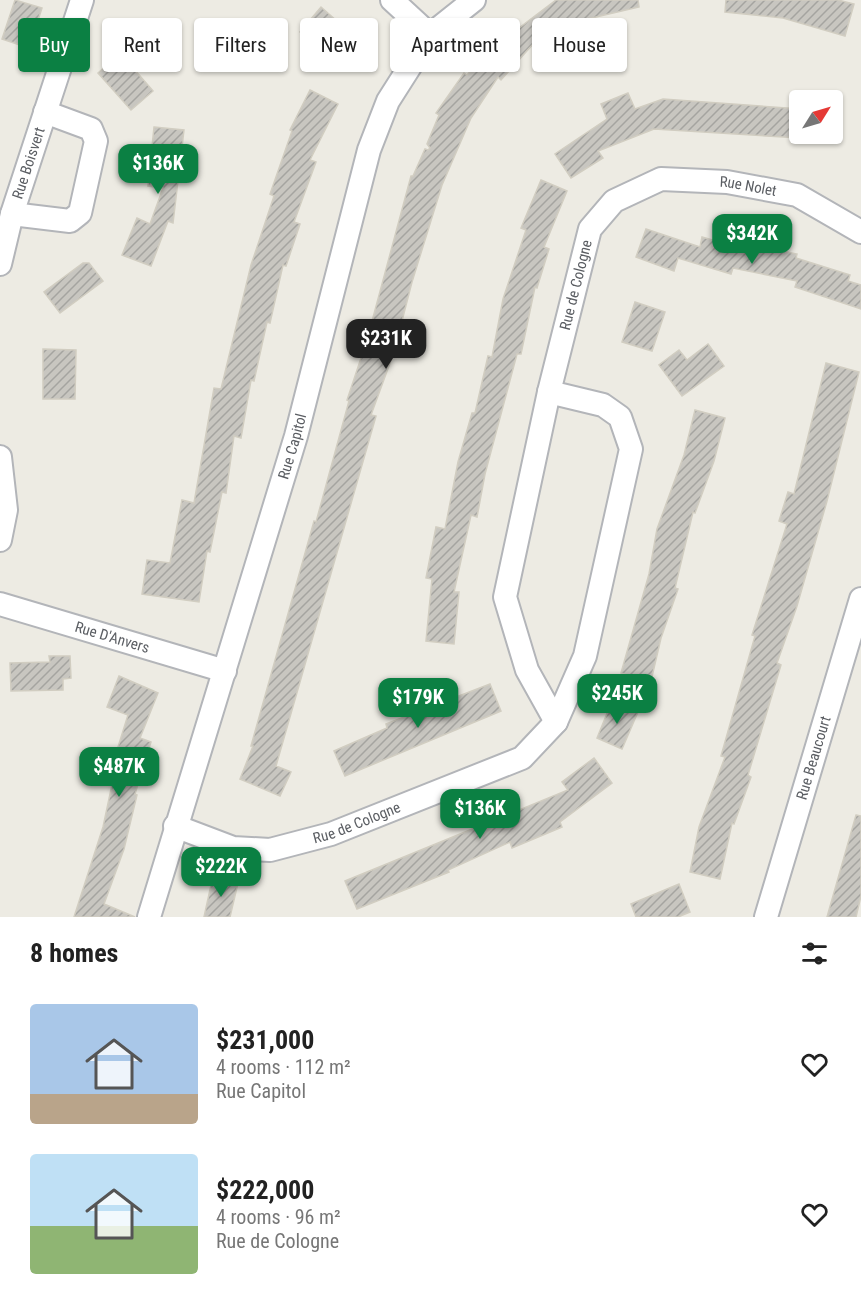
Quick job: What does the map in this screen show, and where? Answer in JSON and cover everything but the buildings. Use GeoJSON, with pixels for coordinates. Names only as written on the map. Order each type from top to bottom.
{"type":"FeatureCollection","features":[{"type":"Feature","properties":{"kind":"street","name":"Rue Boisvert"},"geometry":{"type":"LineString","coordinates":[[0,264],[12,214],[82,0]]}},
{"type":"Feature","properties":{"kind":"street"},"geometry":{"type":"LineString","coordinates":[[392,0],[412,18]]}},
{"type":"Feature","properties":{"kind":"street","name":"Rue Capitol"},"geometry":{"type":"LineString","coordinates":[[451,18],[474,0]]}},
{"type":"Feature","properties":{"kind":"street","name":"Rue Capitol"},"geometry":{"type":"LineString","coordinates":[[149,917],[296,436],[369,150],[388,101],[406,72]]}},
{"type":"Feature","properties":{"kind":"street","name":"Rue Boisvert"},"geometry":{"type":"LineString","coordinates":[[12,214],[70,221],[80,213],[96,141],[91,129],[45,112]]}},
{"type":"Feature","properties":{"kind":"street","name":"Rue Nolet"},"geometry":{"type":"LineString","coordinates":[[662,179],[727,182],[797,195],[861,232]]}},
{"type":"Feature","properties":{"kind":"street","name":"Rue de Cologne"},"geometry":{"type":"LineString","coordinates":[[556,722],[527,670],[506,597],[549,392],[590,229],[614,201],[662,179]]}},
{"type":"Feature","properties":{"kind":"street","name":"Rue de Cologne"},"geometry":{"type":"LineString","coordinates":[[175,826],[232,848],[270,850],[331,834],[522,758],[556,722],[585,656],[631,449],[620,417],[603,405],[549,392]]}},
{"type":"Feature","properties":{"kind":"street"},"geometry":{"type":"LineString","coordinates":[[0,458],[6,510],[0,540]]}},
{"type":"Feature","properties":{"kind":"street","name":"Rue Beaucourt"},"geometry":{"type":"LineString","coordinates":[[766,917],[861,598]]}},
{"type":"Feature","properties":{"kind":"street","name":"Rue D'Anvers"},"geometry":{"type":"LineString","coordinates":[[0,604],[225,671]]}}]}
